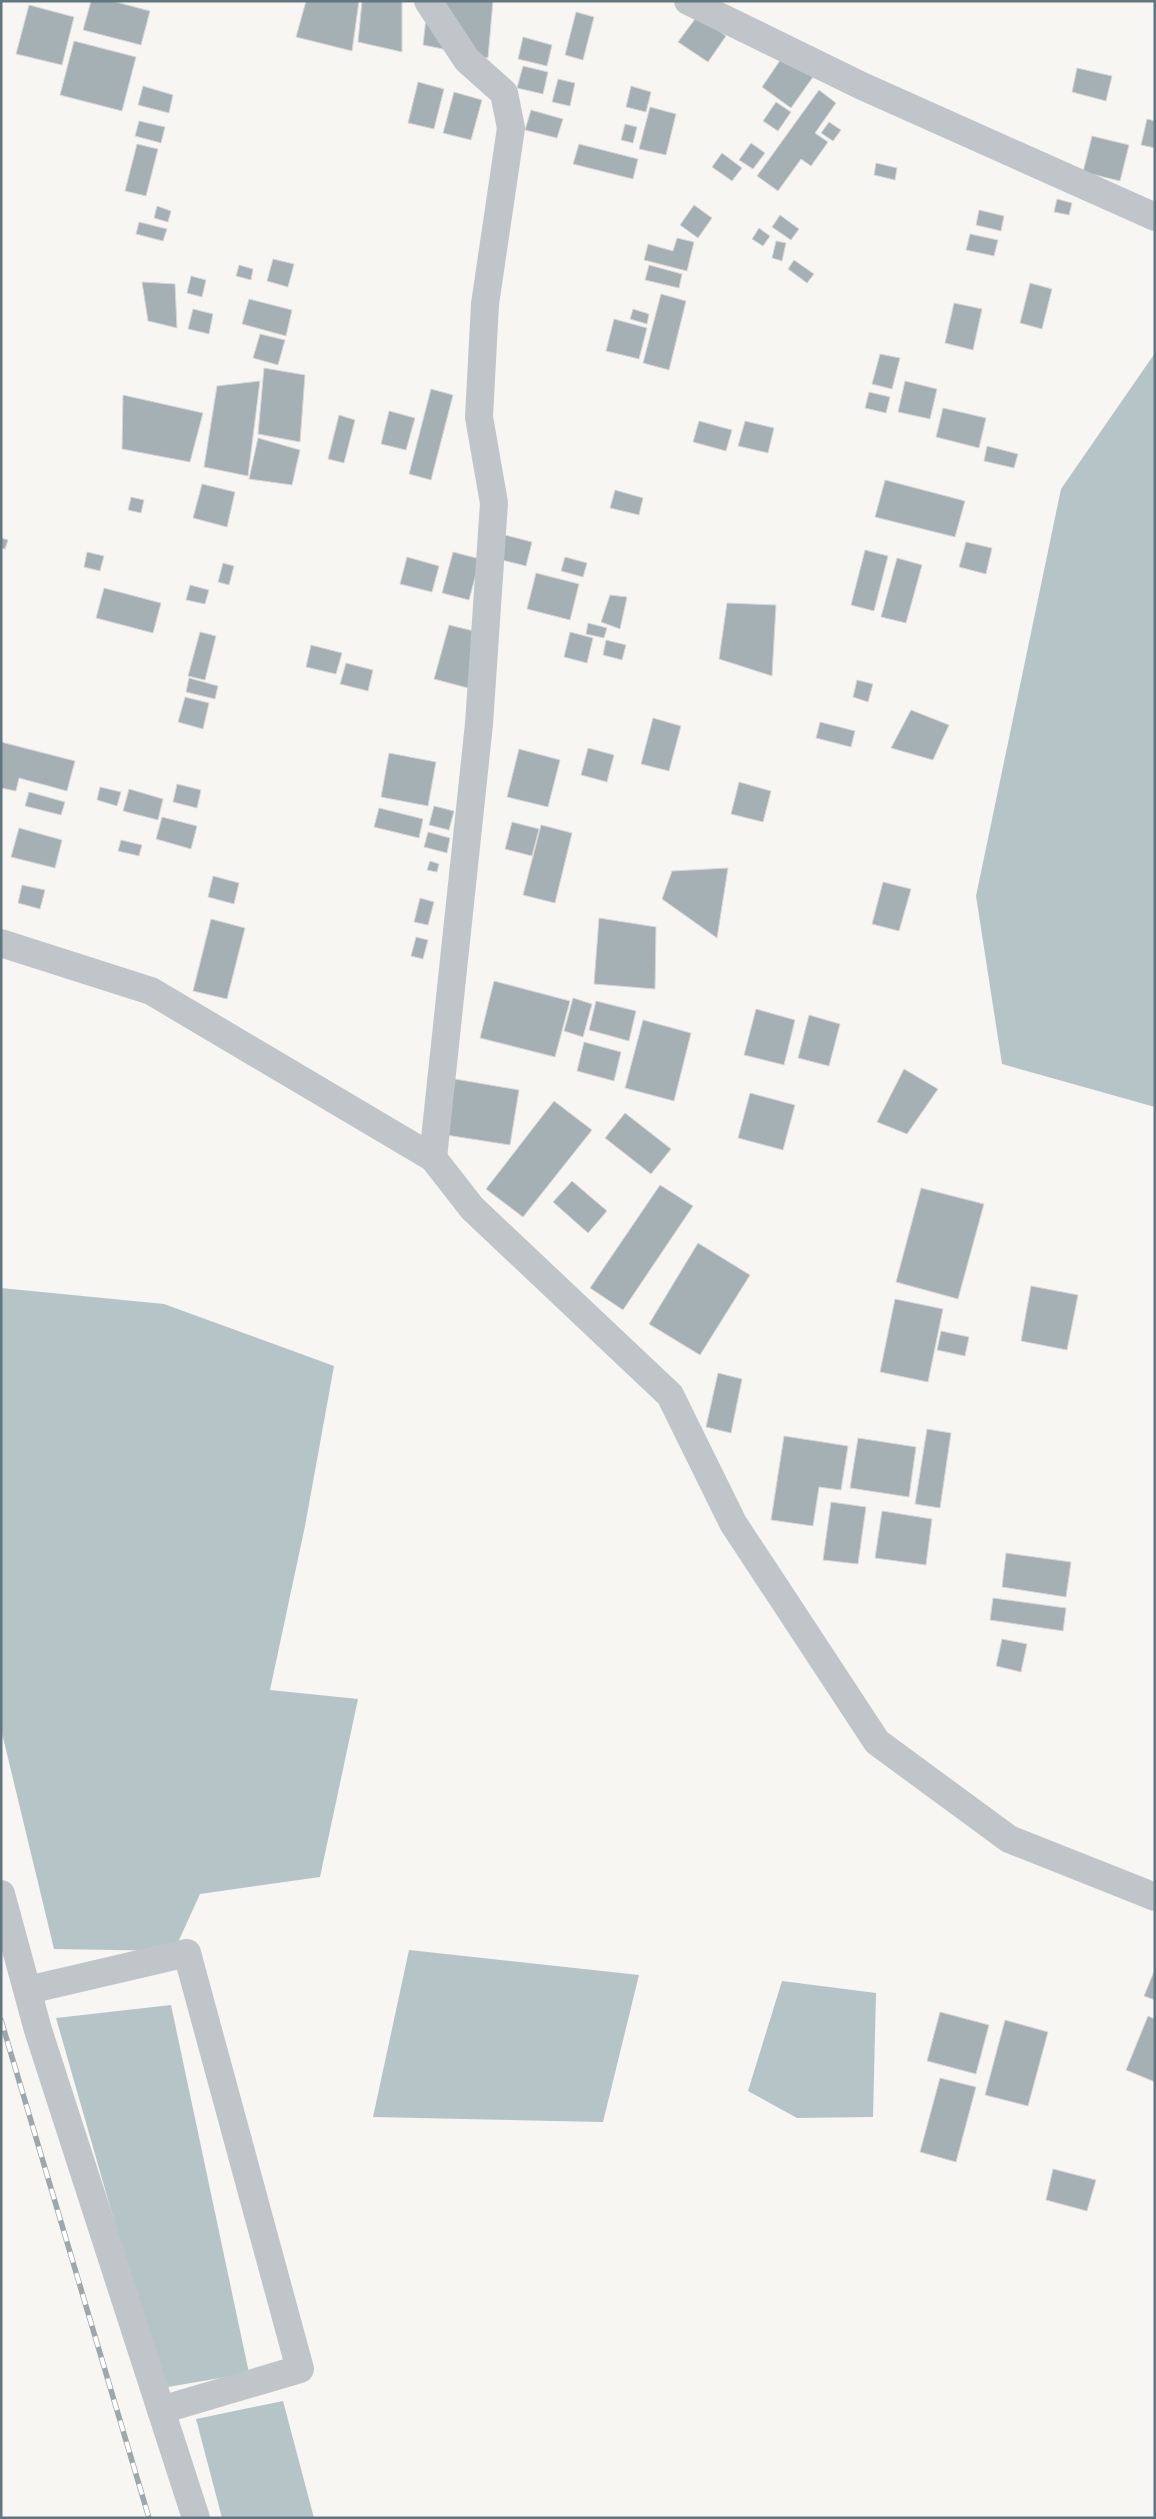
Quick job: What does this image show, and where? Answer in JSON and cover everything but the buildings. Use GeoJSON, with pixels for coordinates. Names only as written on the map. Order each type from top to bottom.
{"type":"FeatureCollection","features":[{"type":"Feature","properties":{"kind":"street"},"geometry":{"type":"LineString","coordinates":[[428,1],[467,60],[504,93],[511,128],[484,322],[479,417],[494,503],[480,714],[433,1158]]}},
{"type":"Feature","properties":{"kind":"street"},"geometry":{"type":"LineString","coordinates":[[688,1],[862,86],[1155,217]]}},
{"type":"Feature","properties":{"kind":"street"},"geometry":{"type":"LineString","coordinates":[[1,943],[151,991],[433,1158],[472,1208],[670,1395],[733,1523],[877,1742],[1009,1839],[1155,1897]]}},
{"type":"Feature","properties":{"kind":"street"},"geometry":{"type":"LineString","coordinates":[[1,1894],[38,2030],[196,2518]]}},
{"type":"Feature","properties":{"kind":"street"},"geometry":{"type":"LineString","coordinates":[[28,1990],[187,1953],[300,2369],[161,2410]]}},
{"type":"Feature","properties":{"kind":"shaded area"},"geometry":{"type":"Polygon","coordinates":[[[1155,353],[1155,1107],[1002,1064],[976,896],[1061,489],[1155,353]]]}},
{"type":"Feature","properties":{"kind":"shaded area"},"geometry":{"type":"Polygon","coordinates":[[[1,1288],[164,1304],[334,1366],[305,1526],[270,1690],[358,1699],[320,1877],[200,1894],[174,1951],[54,1949],[1,1729],[1,1288]]]}},
{"type":"Feature","properties":{"kind":"shaded area"},"geometry":{"type":"Polygon","coordinates":[[[409,1950],[639,1975],[603,2122],[373,2117],[409,1950]]]}},
{"type":"Feature","properties":{"kind":"shaded area"},"geometry":{"type":"Polygon","coordinates":[[[782,1981],[876,1993],[873,2117],[797,2118],[748,2091],[782,1981]]]}},
{"type":"Feature","properties":{"kind":"shaded area"},"geometry":{"type":"Polygon","coordinates":[[[171,2005],[249,2373],[162,2388],[56,2018],[171,2005]]]}},
{"type":"Feature","properties":{"kind":"shaded area"},"geometry":{"type":"Polygon","coordinates":[[[283,2401],[314,2518],[222,2518],[196,2419],[283,2401]]]}},
{"type":"Feature","properties":{"kind":"railway"},"geometry":{"type":"LineString","coordinates":[[1,2020],[149,2518]]}}]}
